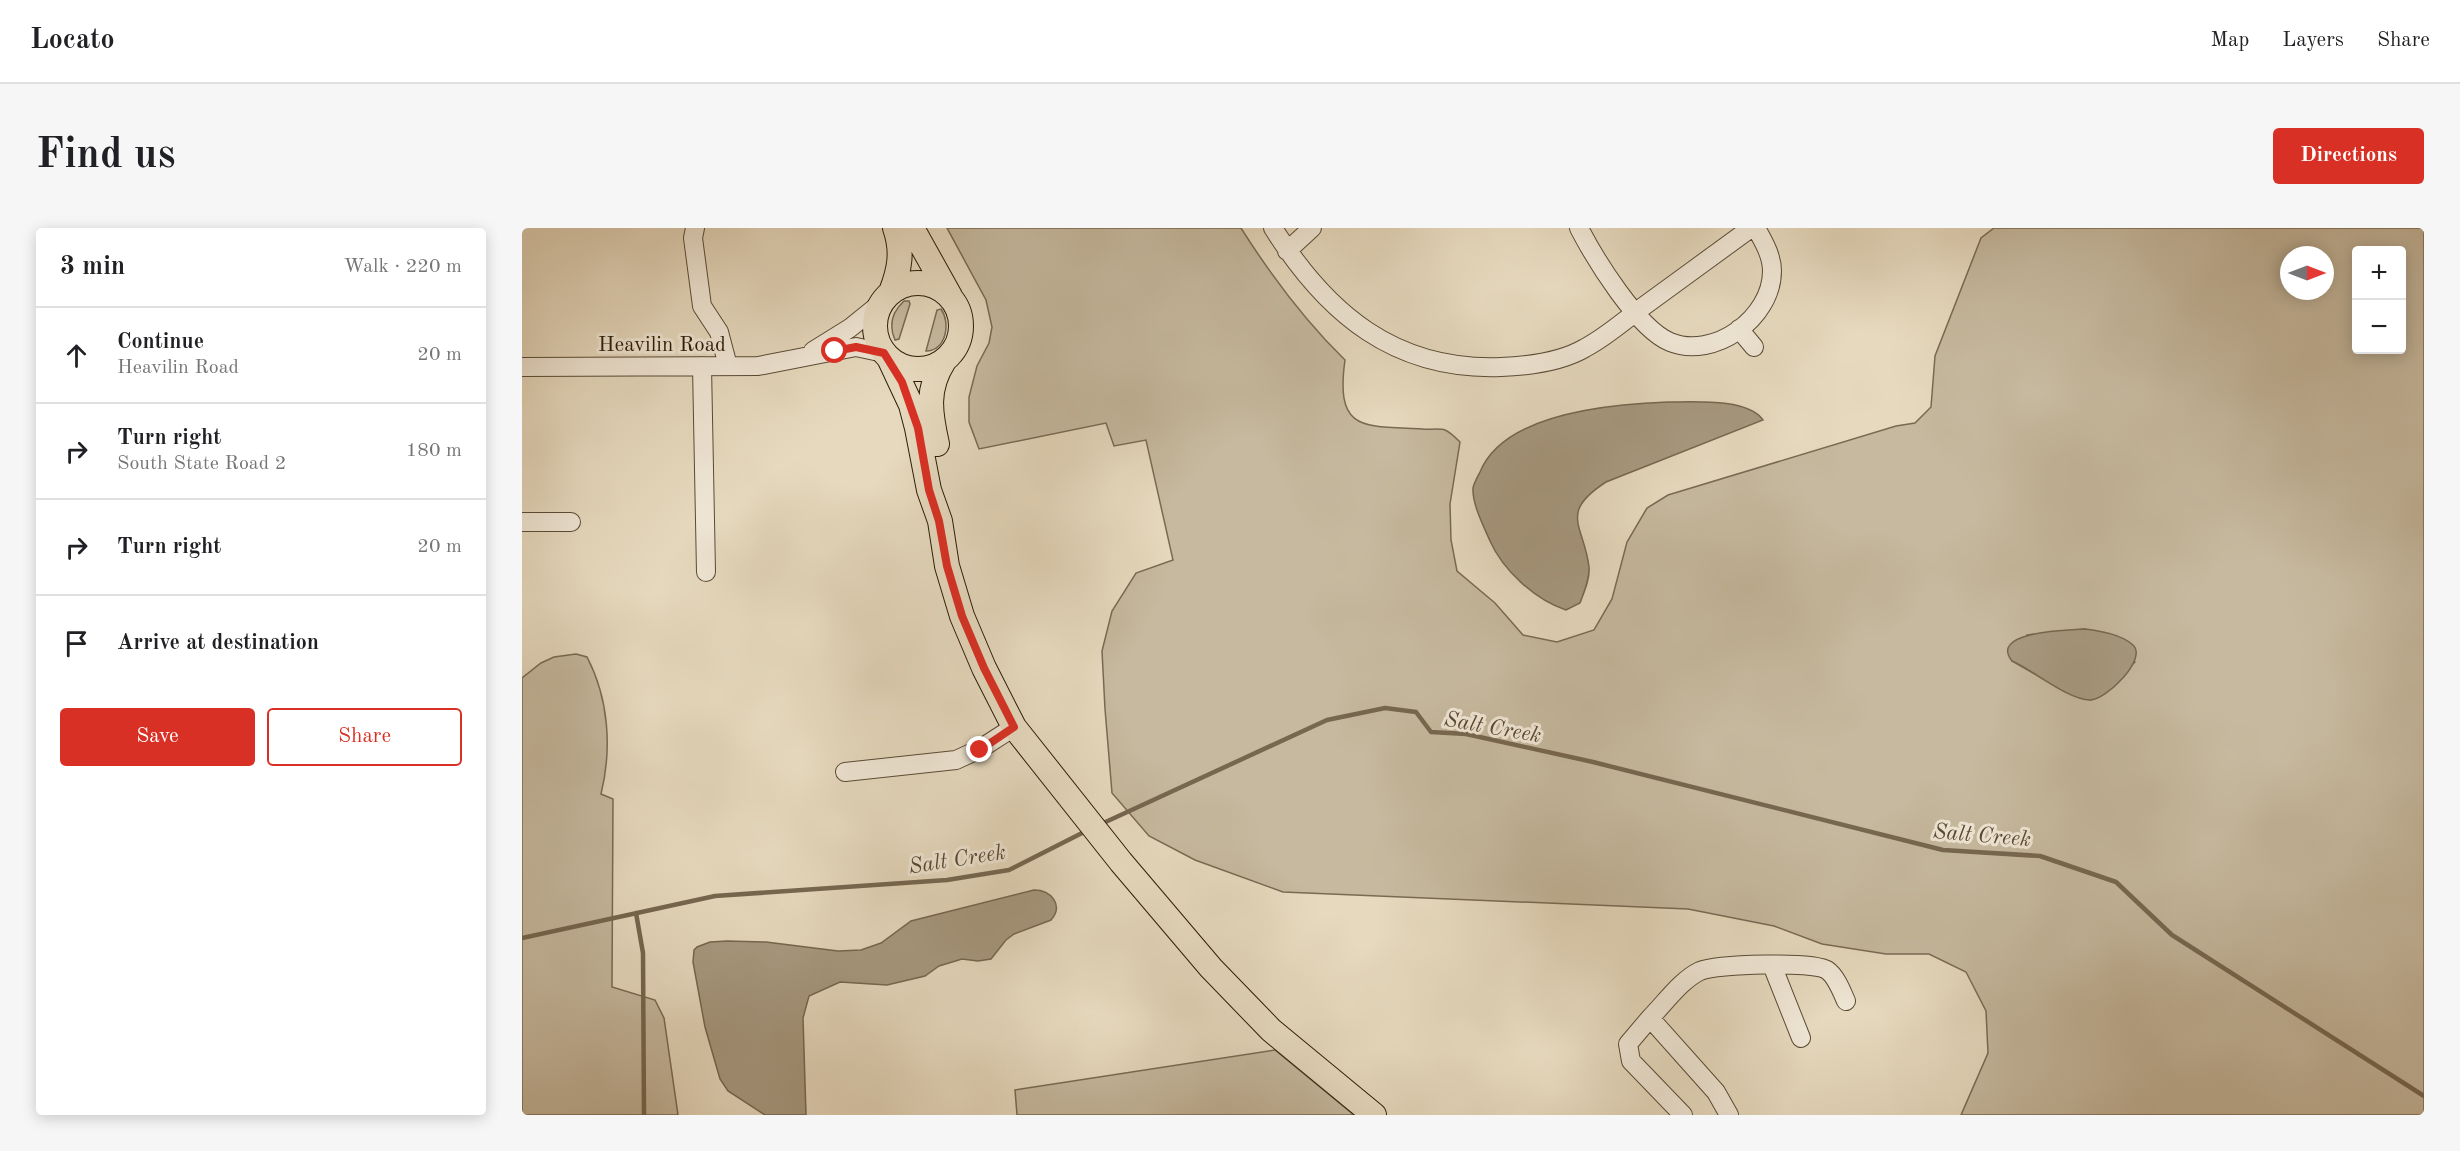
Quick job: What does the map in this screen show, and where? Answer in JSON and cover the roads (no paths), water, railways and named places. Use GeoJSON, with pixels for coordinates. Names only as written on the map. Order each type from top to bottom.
{"type":"FeatureCollection","features":[{"type":"Feature","properties":{"kind":"main road"},"geometry":{"type":"LineString","coordinates":[[895,228],[900,246],[900,261],[875,328],[911,405],[929,490],[939,521],[947,566],[962,616],[984,668],[1014,727],[1179,932],[1244,1003],[1296,1052],[1374,1115]]}},
{"type":"Feature","properties":{"kind":"main road"},"geometry":{"type":"LineString","coordinates":[[912,228],[959,311],[961,332],[956,346],[933,381],[930,402],[941,466],[939,521]]}},
{"type":"Feature","properties":{"kind":"main road"},"geometry":{"type":"LineString","coordinates":[[886,297],[902,285],[918,282],[935,286],[950,296]]}},
{"type":"Feature","properties":{"kind":"main road"},"geometry":{"type":"LineString","coordinates":[[887,355],[912,369],[928,368],[944,361]]}},
{"type":"Feature","properties":{"kind":"street"},"geometry":{"type":"LineString","coordinates":[[695,228],[693,238],[702,306],[719,332],[728,366]]}},
{"type":"Feature","properties":{"kind":"street"},"geometry":{"type":"LineString","coordinates":[[1273,228],[1287,250],[1329,302],[1370,336],[1421,358],[1472,368],[1524,366],[1559,358],[1584,349],[1751,228]]}},
{"type":"Feature","properties":{"kind":"street"},"geometry":{"type":"LineString","coordinates":[[1287,250],[1312,228]]}},
{"type":"Feature","properties":{"kind":"street"},"geometry":{"type":"LineString","coordinates":[[1580,228],[1590,249],[1635,313],[1669,342],[1686,346],[1715,343],[1750,320],[1764,302],[1772,271],[1768,252],[1756,228]]}},
{"type":"Feature","properties":{"kind":"street","name":"Heavilin Road"},"geometry":{"type":"LineString","coordinates":[[801,358],[850,328],[886,297]]}},
{"type":"Feature","properties":{"kind":"street"},"geometry":{"type":"LineString","coordinates":[[1738,329],[1754,347]]}},
{"type":"Feature","properties":{"kind":"street","name":"Heavilin Road"},"geometry":{"type":"LineString","coordinates":[[522,367],[773,364],[856,347],[887,355]]}},
{"type":"Feature","properties":{"kind":"street"},"geometry":{"type":"LineString","coordinates":[[702,366],[705,572]]}},
{"type":"Feature","properties":{"kind":"street"},"geometry":{"type":"LineString","coordinates":[[522,522],[571,522]]}},
{"type":"Feature","properties":{"kind":"street"},"geometry":{"type":"LineString","coordinates":[[845,772],[956,760],[980,750],[1014,727]]}},
{"type":"Feature","properties":{"kind":"street"},"geometry":{"type":"LineString","coordinates":[[1772,965],[1801,1038]]}},
{"type":"Feature","properties":{"kind":"street"},"geometry":{"type":"LineString","coordinates":[[1683,1115],[1631,1060],[1628,1044],[1680,986],[1700,971],[1772,965],[1816,965],[1830,971],[1846,1001]]}},
{"type":"Feature","properties":{"kind":"street"},"geometry":{"type":"LineString","coordinates":[[1650,1018],[1716,1092],[1729,1115]]}},
{"type":"Feature","properties":{"kind":"waterway","name":"Salt Creek"},"geometry":{"type":"LineString","coordinates":[[1099,825],[1327,720],[1385,708],[1416,712],[1431,732],[1466,734],[1593,762],[1943,850],[2040,856],[2116,882],[2172,935],[2424,1096]]}},
{"type":"Feature","properties":{"kind":"waterway","name":"Salt Creek"},"geometry":{"type":"LineString","coordinates":[[522,938],[715,896],[947,880],[1009,870],[1086,831]]}},
{"type":"Feature","properties":{"kind":"waterway"},"geometry":{"type":"LineString","coordinates":[[636,913],[643,953],[644,1115]]}}]}
